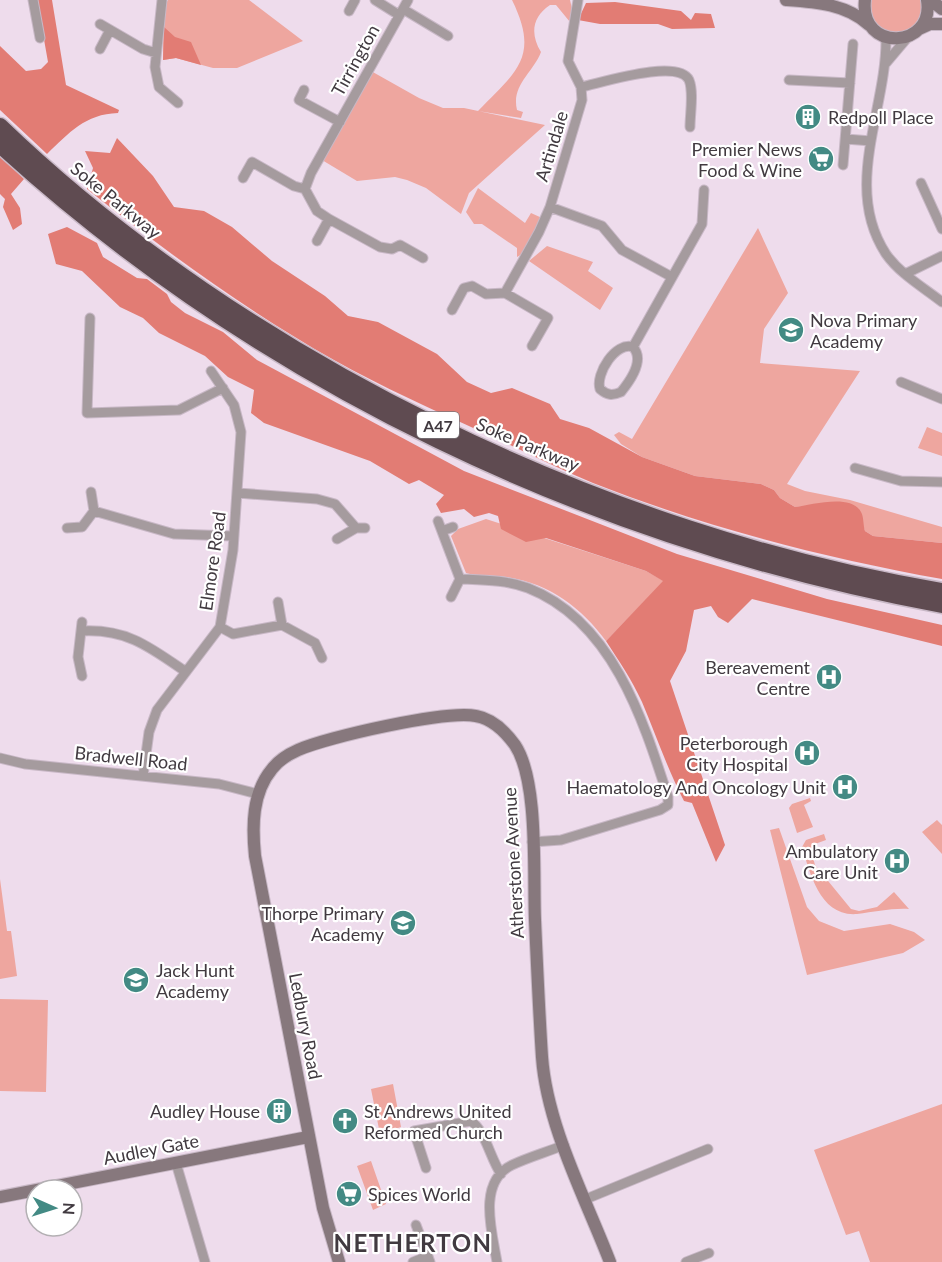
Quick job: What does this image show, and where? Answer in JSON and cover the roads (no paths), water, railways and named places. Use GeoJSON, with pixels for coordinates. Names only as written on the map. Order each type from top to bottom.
{"type":"FeatureCollection","features":[{"type":"Feature","properties":{"kind":"highway","name":"Soke Parkway"},"geometry":{"type":"LineString","coordinates":[[0,126],[87,203],[201,289],[284,343],[421,418],[514,461],[671,521],[803,560],[942,591]]}},
{"type":"Feature","properties":{"kind":"highway","name":"Soke Parkway"},"geometry":{"type":"LineString","coordinates":[[0,146],[123,249],[223,321],[283,358],[412,429],[567,497],[714,549],[822,580],[942,605]]}},
{"type":"Feature","properties":{"kind":"street"},"geometry":{"type":"LineString","coordinates":[[33,0],[40,38]]}},
{"type":"Feature","properties":{"kind":"street"},"geometry":{"type":"LineString","coordinates":[[162,0],[155,67],[159,87],[178,103]]}},
{"type":"Feature","properties":{"kind":"street","name":"Tirrington"},"geometry":{"type":"LineString","coordinates":[[349,11],[355,0]]}},
{"type":"Feature","properties":{"kind":"street","name":"Tirrington"},"geometry":{"type":"LineString","coordinates":[[375,0],[448,36]]}},
{"type":"Feature","properties":{"kind":"street","name":"Tirrington"},"geometry":{"type":"LineString","coordinates":[[305,189],[311,173],[408,0]]}},
{"type":"Feature","properties":{"kind":"street"},"geometry":{"type":"LineString","coordinates":[[578,0],[568,61],[581,87],[651,72],[670,70],[682,73],[688,79],[690,87],[690,127]]}},
{"type":"Feature","properties":{"kind":"street"},"geometry":{"type":"LineString","coordinates":[[786,0],[854,12],[886,38],[908,36]]}},
{"type":"Feature","properties":{"kind":"street"},"geometry":{"type":"LineString","coordinates":[[807,2],[846,0]]}},
{"type":"Feature","properties":{"kind":"street"},"geometry":{"type":"LineString","coordinates":[[865,0],[864,10],[869,26]]}},
{"type":"Feature","properties":{"kind":"street"},"geometry":{"type":"LineString","coordinates":[[919,29],[927,12],[929,0],[942,9]]}},
{"type":"Feature","properties":{"kind":"street"},"geometry":{"type":"LineString","coordinates":[[100,24],[143,49],[156,53]]}},
{"type":"Feature","properties":{"kind":"street"},"geometry":{"type":"LineString","coordinates":[[886,63],[908,36],[930,24],[942,24]]}},
{"type":"Feature","properties":{"kind":"street"},"geometry":{"type":"LineString","coordinates":[[100,49],[110,30]]}},
{"type":"Feature","properties":{"kind":"street"},"geometry":{"type":"LineString","coordinates":[[886,38],[886,63],[871,141],[866,195],[874,227],[886,254],[905,274],[942,302]]}},
{"type":"Feature","properties":{"kind":"street"},"geometry":{"type":"LineString","coordinates":[[843,165],[853,44]]}},
{"type":"Feature","properties":{"kind":"street"},"geometry":{"type":"LineString","coordinates":[[789,80],[850,84]]}},
{"type":"Feature","properties":{"kind":"street","name":"Artindale"},"geometry":{"type":"LineString","coordinates":[[505,293],[540,232],[550,207],[582,100],[581,87]]}},
{"type":"Feature","properties":{"kind":"street","name":"Tirrington"},"geometry":{"type":"LineString","coordinates":[[304,90],[298,100],[339,122]]}},
{"type":"Feature","properties":{"kind":"street"},"geometry":{"type":"LineString","coordinates":[[846,139],[871,141]]}},
{"type":"Feature","properties":{"kind":"street"},"geometry":{"type":"LineString","coordinates":[[243,177],[252,162],[294,186],[305,189],[318,212],[329,219],[380,247],[392,249],[400,245],[423,258]]}},
{"type":"Feature","properties":{"kind":"street"},"geometry":{"type":"LineString","coordinates":[[921,183],[942,230]]}},
{"type":"Feature","properties":{"kind":"street"},"geometry":{"type":"LineString","coordinates":[[633,347],[702,224],[704,190]]}},
{"type":"Feature","properties":{"kind":"street"},"geometry":{"type":"LineString","coordinates":[[550,207],[602,225],[622,250],[672,277]]}},
{"type":"Feature","properties":{"kind":"street"},"geometry":{"type":"LineString","coordinates":[[317,241],[329,219]]}},
{"type":"Feature","properties":{"kind":"street"},"geometry":{"type":"LineString","coordinates":[[905,274],[942,255]]}},
{"type":"Feature","properties":{"kind":"street"},"geometry":{"type":"LineString","coordinates":[[452,310],[464,288],[472,286],[486,294],[505,293],[548,318],[532,346]]}},
{"type":"Feature","properties":{"kind":"street"},"geometry":{"type":"LineString","coordinates":[[90,318],[87,413],[178,411],[223,388]]}},
{"type":"Feature","properties":{"kind":"street"},"geometry":{"type":"LineString","coordinates":[[623,346],[633,347],[637,351],[638,362],[624,389],[616,394],[604,393],[600,389],[599,379],[615,350],[623,346]]}},
{"type":"Feature","properties":{"kind":"street","name":"Elmore Road"},"geometry":{"type":"LineString","coordinates":[[143,776],[149,732],[157,710],[220,627],[238,493],[241,432],[234,405],[211,371]]}},
{"type":"Feature","properties":{"kind":"street"},"geometry":{"type":"LineString","coordinates":[[901,382],[942,399]]}},
{"type":"Feature","properties":{"kind":"street"},"geometry":{"type":"LineString","coordinates":[[855,468],[901,481],[919,483],[942,480]]}},
{"type":"Feature","properties":{"kind":"street"},"geometry":{"type":"LineString","coordinates":[[67,528],[82,527],[94,511],[91,492]]}},
{"type":"Feature","properties":{"kind":"street"},"geometry":{"type":"LineString","coordinates":[[238,493],[317,499],[335,504],[361,528],[337,539]]}},
{"type":"Feature","properties":{"kind":"street"},"geometry":{"type":"LineString","coordinates":[[94,511],[174,534],[233,536]]}},
{"type":"Feature","properties":{"kind":"street"},"geometry":{"type":"LineString","coordinates":[[438,521],[460,579],[450,597]]}},
{"type":"Feature","properties":{"kind":"street"},"geometry":{"type":"LineString","coordinates":[[442,531],[453,526]]}},
{"type":"Feature","properties":{"kind":"street"},"geometry":{"type":"LineString","coordinates":[[460,579],[497,581],[527,588],[555,601],[578,620],[614,666],[646,728],[668,797],[668,805],[660,810],[561,840],[532,842]]}},
{"type":"Feature","properties":{"kind":"street"},"geometry":{"type":"LineString","coordinates":[[278,602],[282,625]]}},
{"type":"Feature","properties":{"kind":"street"},"geometry":{"type":"LineString","coordinates":[[220,627],[233,634],[282,625],[315,643],[322,658]]}},
{"type":"Feature","properties":{"kind":"street"},"geometry":{"type":"LineString","coordinates":[[82,676],[78,657],[83,627],[107,630],[143,643],[186,672]]}},
{"type":"Feature","properties":{"kind":"street","name":"Atherstone Avenue"},"geometry":{"type":"LineString","coordinates":[[258,794],[277,764],[308,746],[431,718],[475,715],[498,726],[516,747],[527,778],[542,1062],[550,1104],[610,1262]]}},
{"type":"Feature","properties":{"kind":"street","name":"Bradwell Road"},"geometry":{"type":"LineString","coordinates":[[0,758],[25,764],[235,786],[258,794]]}},
{"type":"Feature","properties":{"kind":"street","name":"Ledbury Road"},"geometry":{"type":"LineString","coordinates":[[258,794],[253,827],[255,856],[322,1208],[339,1262]]}},
{"type":"Feature","properties":{"kind":"street"},"geometry":{"type":"LineString","coordinates":[[426,1168],[414,1131],[471,1121],[478,1126],[491,1160],[501,1174]]}},
{"type":"Feature","properties":{"kind":"street","name":"Audley Gate"},"geometry":{"type":"LineString","coordinates":[[0,1197],[308,1137]]}},
{"type":"Feature","properties":{"kind":"street"},"geometry":{"type":"LineString","coordinates":[[497,1262],[490,1225],[490,1194],[501,1174],[510,1166],[564,1145]]}},
{"type":"Feature","properties":{"kind":"street"},"geometry":{"type":"LineString","coordinates":[[586,1199],[708,1149]]}},
{"type":"Feature","properties":{"kind":"street"},"geometry":{"type":"LineString","coordinates":[[176,1162],[205,1262]]}},
{"type":"Feature","properties":{"kind":"street"},"geometry":{"type":"LineString","coordinates":[[413,1262],[429,1259],[416,1225]]}},
{"type":"Feature","properties":{"kind":"street"},"geometry":{"type":"LineString","coordinates":[[686,1262],[709,1253]]}},
{"type":"Feature","properties":{"kind":"place","name":"Redpoll Place"},"geometry":{"type":"Point","coordinates":[808,117]}},
{"type":"Feature","properties":{"kind":"place","name":"Premier News Food & Wine"},"geometry":{"type":"Point","coordinates":[821,159]}},
{"type":"Feature","properties":{"kind":"place","name":"Nova Primary Academy"},"geometry":{"type":"Point","coordinates":[791,330]}},
{"type":"Feature","properties":{"kind":"place","name":"Bereavement Centre"},"geometry":{"type":"Point","coordinates":[829,677]}},
{"type":"Feature","properties":{"kind":"place","name":"Peterborough City Hospital"},"geometry":{"type":"Point","coordinates":[807,753]}},
{"type":"Feature","properties":{"kind":"place","name":"Haematology And Oncology Unit"},"geometry":{"type":"Point","coordinates":[845,787]}},
{"type":"Feature","properties":{"kind":"place","name":"Ambulatory Care Unit"},"geometry":{"type":"Point","coordinates":[897,861]}},
{"type":"Feature","properties":{"kind":"place","name":"Thorpe Primary Academy"},"geometry":{"type":"Point","coordinates":[403,923]}},
{"type":"Feature","properties":{"kind":"place","name":"Jack Hunt Academy"},"geometry":{"type":"Point","coordinates":[136,980]}},
{"type":"Feature","properties":{"kind":"place","name":"Audley House"},"geometry":{"type":"Point","coordinates":[279,1111]}},
{"type":"Feature","properties":{"kind":"place","name":"St Andrews United Reformed Church"},"geometry":{"type":"Point","coordinates":[345,1121]}},
{"type":"Feature","properties":{"kind":"place","name":"Spices World"},"geometry":{"type":"Point","coordinates":[349,1194]}},
{"type":"Feature","properties":{"kind":"district","name":"NETHERTON"},"geometry":{"type":"Point","coordinates":[413,1242]}}]}
